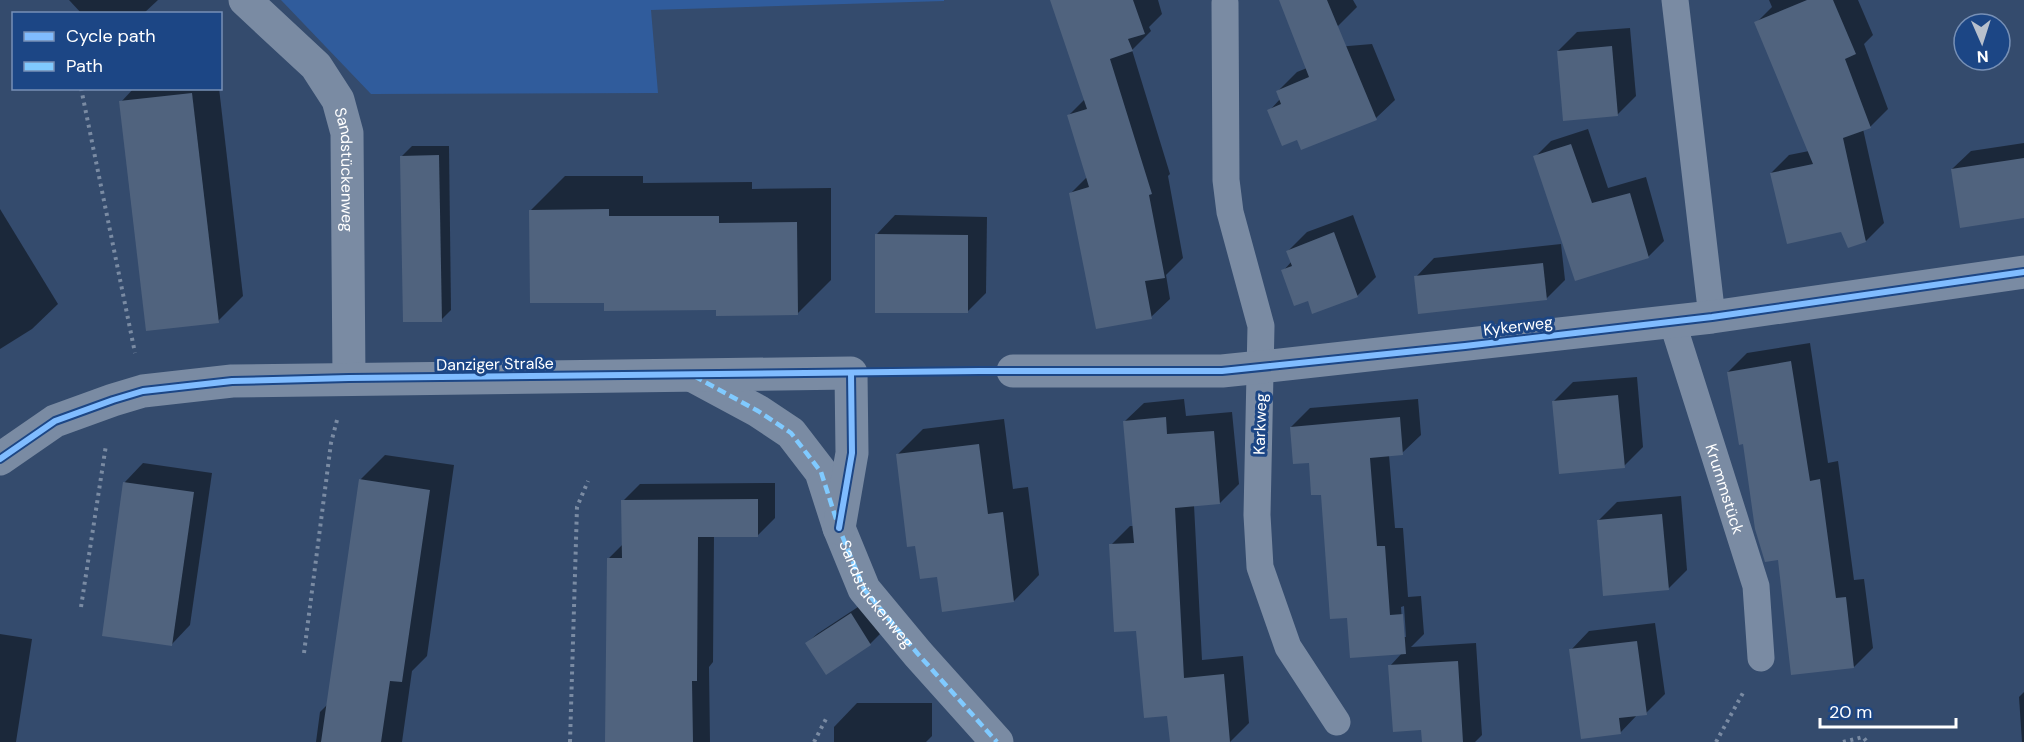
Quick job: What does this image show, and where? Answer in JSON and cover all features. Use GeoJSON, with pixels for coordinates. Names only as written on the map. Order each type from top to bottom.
{"type":"FeatureCollection","features":[{"type":"Feature","properties":{"kind":"street","name":"Sandstückenweg"},"geometry":{"type":"LineString","coordinates":[[245,0],[316,66],[338,100],[347,133],[349,378]]}},
{"type":"Feature","properties":{"kind":"street","name":"Kykerweg"},"geometry":{"type":"LineString","coordinates":[[1013,371],[1221,371],[1712,317],[2024,272]]}},
{"type":"Feature","properties":{"kind":"street","name":"Danziger Straße"},"geometry":{"type":"LineString","coordinates":[[0,459],[55,421],[128,396],[232,381],[851,373],[852,453],[839,528]]}},
{"type":"Feature","properties":{"kind":"street","name":"Sandstückenweg"},"geometry":{"type":"LineString","coordinates":[[691,375],[758,411],[791,433],[821,472],[839,528],[864,589],[918,654],[997,742]]}},
{"type":"Feature","properties":{"kind":"lane"},"geometry":{"type":"LineString","coordinates":[[1675,0],[1712,317]]}},
{"type":"Feature","properties":{"kind":"lane","name":"Karkweg"},"geometry":{"type":"LineString","coordinates":[[1225,3],[1226,180],[1230,212],[1261,326],[1257,515],[1260,567],[1288,647],[1337,722]]}},
{"type":"Feature","properties":{"kind":"lane","name":"Krummstück"},"geometry":{"type":"LineString","coordinates":[[1672,321],[1756,586],[1761,658]]}},
{"type":"Feature","properties":{"kind":"path"},"geometry":{"type":"LineString","coordinates":[[81,90],[128,396],[81,607]]}},
{"type":"Feature","properties":{"kind":"path"},"geometry":{"type":"LineString","coordinates":[[304,652],[331,442],[349,378]]}},
{"type":"Feature","properties":{"kind":"path"},"geometry":{"type":"LineString","coordinates":[[570,742],[577,507],[588,481]]}},
{"type":"Feature","properties":{"kind":"path"},"geometry":{"type":"LineString","coordinates":[[1716,742],[1761,658]]}},
{"type":"Feature","properties":{"kind":"path"},"geometry":{"type":"LineString","coordinates":[[814,742],[828,717]]}},
{"type":"Feature","properties":{"kind":"path"},"geometry":{"type":"LineString","coordinates":[[1843,742],[1863,737],[1867,742]]}},
{"type":"Feature","properties":{"kind":"shaded area"},"geometry":{"type":"Polygon","coordinates":[[[281,0],[944,1],[651,10],[658,93],[371,94],[281,0]]]}},
{"type":"Feature","properties":{"kind":"building"},"geometry":{"type":"Polygon","coordinates":[[[1050,0],[1133,0],[1145,34],[1128,39],[1133,51],[1110,59],[1152,194],[1149,195],[1165,278],[1145,281],[1152,319],[1096,329],[1069,193],[1089,187],[1067,115],[1087,109],[1050,0]]]}},
{"type":"Feature","properties":{"kind":"building"},"geometry":{"type":"Polygon","coordinates":[[[1279,0],[1327,0],[1377,120],[1301,150],[1297,140],[1282,146],[1267,110],[1281,104],[1276,91],[1309,77],[1279,0]]]}},
{"type":"Feature","properties":{"kind":"building"},"geometry":{"type":"Polygon","coordinates":[[[1807,0],[1833,0],[1856,54],[1845,59],[1871,128],[1843,138],[1866,242],[1848,248],[1841,232],[1787,244],[1770,173],[1813,164],[1754,22],[1807,0]]]}},
{"type":"Feature","properties":{"kind":"building"},"geometry":{"type":"Polygon","coordinates":[[[1612,46],[1618,116],[1563,121],[1557,51],[1612,46]]]}},
{"type":"Feature","properties":{"kind":"building"},"geometry":{"type":"Polygon","coordinates":[[[192,93],[219,323],[146,331],[119,101],[192,93]]]}},
{"type":"Feature","properties":{"kind":"building"},"geometry":{"type":"Polygon","coordinates":[[[1571,144],[1592,203],[1630,193],[1649,258],[1575,281],[1533,156],[1571,144]]]}},
{"type":"Feature","properties":{"kind":"building"},"geometry":{"type":"Polygon","coordinates":[[[439,155],[442,322],[403,322],[400,156],[439,155]]]}},
{"type":"Feature","properties":{"kind":"building"},"geometry":{"type":"Polygon","coordinates":[[[2024,158],[2024,218],[1960,228],[1951,169],[2024,158]]]}},
{"type":"Feature","properties":{"kind":"building"},"geometry":{"type":"Polygon","coordinates":[[[609,209],[609,216],[719,216],[719,223],[797,222],[798,315],[716,316],[716,310],[604,311],[604,303],[530,303],[529,210],[609,209]]]}},
{"type":"Feature","properties":{"kind":"building"},"geometry":{"type":"Polygon","coordinates":[[[1334,232],[1358,297],[1312,314],[1308,301],[1294,306],[1281,270],[1292,266],[1286,251],[1334,232]]]}},
{"type":"Feature","properties":{"kind":"building"},"geometry":{"type":"Polygon","coordinates":[[[875,234],[968,235],[968,313],[875,313],[875,234]]]}},
{"type":"Feature","properties":{"kind":"building"},"geometry":{"type":"Polygon","coordinates":[[[1543,263],[1547,300],[1418,314],[1414,276],[1543,263]]]}},
{"type":"Feature","properties":{"kind":"building"},"geometry":{"type":"Polygon","coordinates":[[[1791,361],[1810,481],[1820,479],[1836,598],[1846,597],[1854,668],[1791,675],[1778,560],[1765,562],[1755,529],[1743,444],[1739,445],[1727,372],[1791,361]]]}},
{"type":"Feature","properties":{"kind":"building"},"geometry":{"type":"Polygon","coordinates":[[[1618,395],[1625,468],[1559,474],[1552,401],[1618,395]]]}},
{"type":"Feature","properties":{"kind":"building"},"geometry":{"type":"Polygon","coordinates":[[[1166,417],[1167,434],[1214,431],[1220,504],[1175,508],[1184,678],[1224,674],[1230,742],[1170,742],[1167,716],[1144,718],[1136,631],[1114,632],[1109,544],[1134,543],[1123,421],[1166,417]]]}},
{"type":"Feature","properties":{"kind":"building"},"geometry":{"type":"Polygon","coordinates":[[[1400,417],[1403,455],[1370,458],[1377,546],[1385,546],[1390,615],[1403,614],[1406,654],[1350,658],[1347,618],[1330,619],[1321,495],[1311,495],[1309,463],[1293,464],[1290,427],[1400,417]]]}},
{"type":"Feature","properties":{"kind":"building"},"geometry":{"type":"Polygon","coordinates":[[[979,444],[988,514],[1003,512],[1014,602],[942,612],[937,577],[920,579],[915,546],[907,547],[896,454],[979,444]]]}},
{"type":"Feature","properties":{"kind":"building"},"geometry":{"type":"Polygon","coordinates":[[[359,479],[430,490],[402,682],[390,681],[381,742],[321,742],[359,479]]]}},
{"type":"Feature","properties":{"kind":"building"},"geometry":{"type":"Polygon","coordinates":[[[123,482],[194,492],[172,646],[102,636],[123,482]]]}},
{"type":"Feature","properties":{"kind":"building"},"geometry":{"type":"Polygon","coordinates":[[[758,499],[758,537],[698,537],[697,681],[692,681],[693,742],[605,742],[607,558],[622,558],[621,500],[758,499]]]}},
{"type":"Feature","properties":{"kind":"building"},"geometry":{"type":"Polygon","coordinates":[[[1662,514],[1669,590],[1603,596],[1597,520],[1662,514]]]}},
{"type":"Feature","properties":{"kind":"building"},"geometry":{"type":"Polygon","coordinates":[[[851,613],[871,645],[826,675],[805,643],[851,613]]]}},
{"type":"Feature","properties":{"kind":"building"},"geometry":{"type":"Polygon","coordinates":[[[1637,641],[1647,715],[1619,718],[1621,734],[1581,739],[1569,649],[1637,641]]]}},
{"type":"Feature","properties":{"kind":"building"},"geometry":{"type":"Polygon","coordinates":[[[1458,661],[1463,742],[1422,742],[1421,730],[1393,732],[1388,665],[1458,661]]]}},
{"type":"Feature","properties":{"kind":"marked path"},"geometry":{"type":"LineString","coordinates":[[694,376],[758,411],[791,433],[821,472],[839,528],[864,589],[918,654],[997,742]]}},
{"type":"Feature","properties":{"kind":"cycle path"},"geometry":{"type":"LineString","coordinates":[[0,459],[55,421],[113,400],[143,391],[232,381],[979,371],[1222,371],[1712,317],[2024,272]]}},
{"type":"Feature","properties":{"kind":"cycle path"},"geometry":{"type":"LineString","coordinates":[[839,528],[852,453],[851,373]]}}]}
